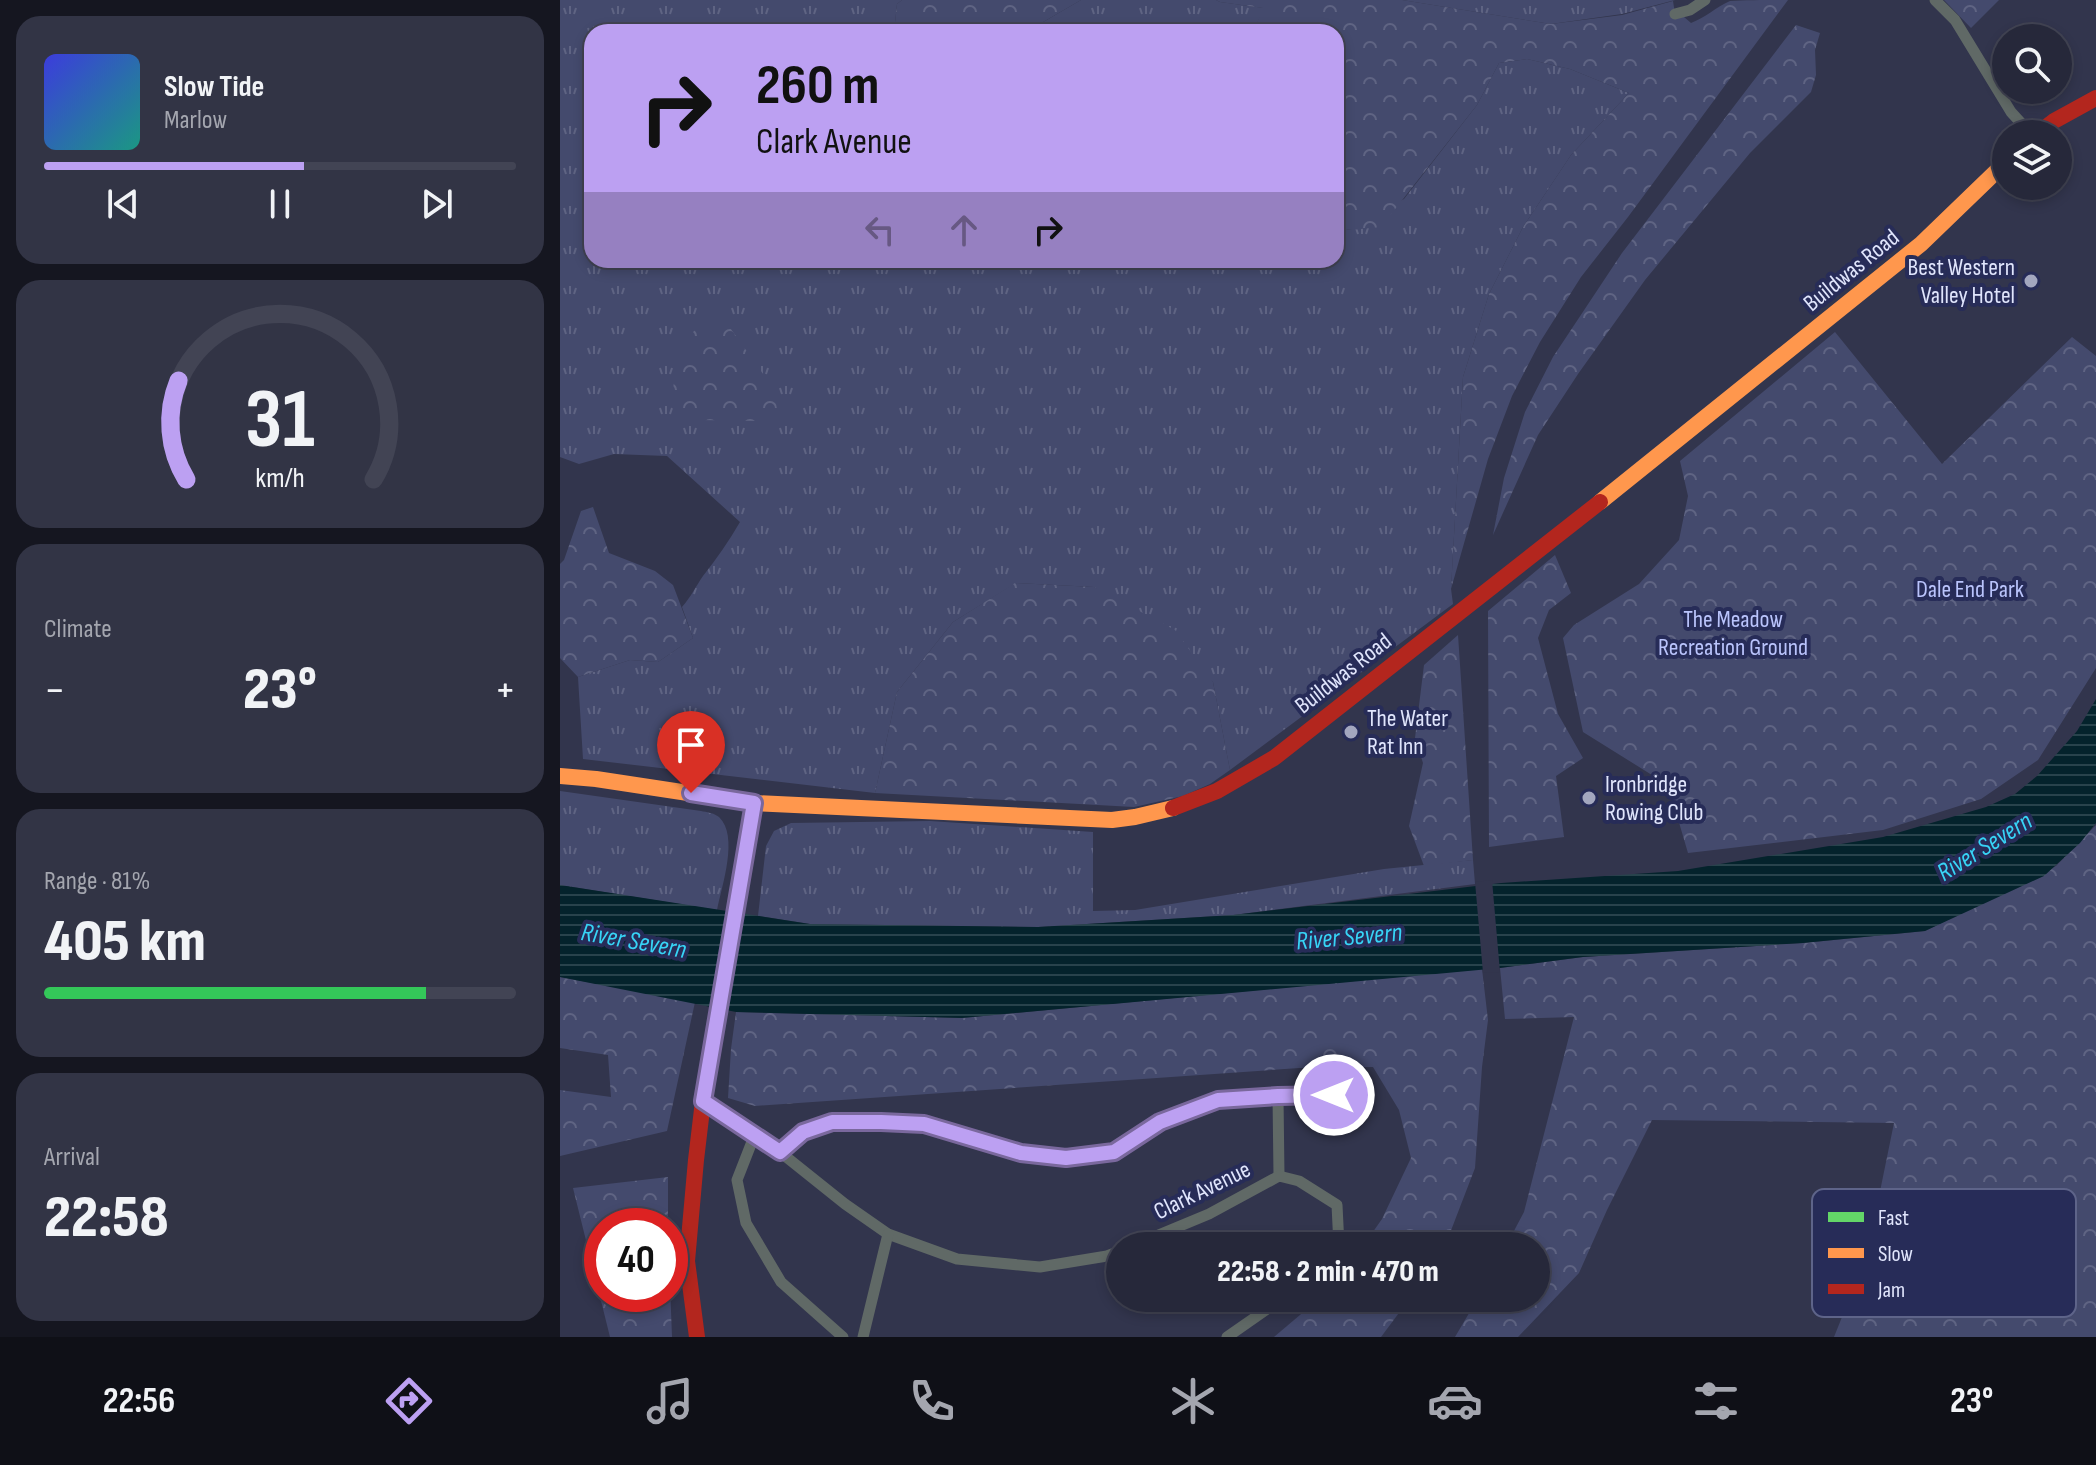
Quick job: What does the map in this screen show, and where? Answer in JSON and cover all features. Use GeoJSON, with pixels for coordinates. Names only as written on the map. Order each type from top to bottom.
{"type":"FeatureCollection","features":[{"type":"Feature","properties":{"kind":"street"},"geometry":{"type":"LineString","coordinates":[[1675,14],[1693,16],[1705,0]]}},
{"type":"Feature","properties":{"kind":"street"},"geometry":{"type":"LineString","coordinates":[[1935,0],[1955,20],[2011,112],[2019,120]]}},
{"type":"Feature","properties":{"kind":"street"},"geometry":{"type":"LineString","coordinates":[[2056,120],[2096,98]]}},
{"type":"Feature","properties":{"kind":"street","name":"Buildwas Road"},"geometry":{"type":"LineString","coordinates":[[560,776],[754,803],[1112,820],[1178,808],[1245,777],[1274,758],[1684,436],[1921,244],[1992,176]]}},
{"type":"Feature","properties":{"kind":"street"},"geometry":{"type":"LineString","coordinates":[[697,1337],[687,1261],[696,1160],[703,1101],[754,803]]}},
{"type":"Feature","properties":{"kind":"street"},"geometry":{"type":"LineString","coordinates":[[780,1152],[803,1132],[832,1122],[881,1122],[924,1124],[1021,1153],[1066,1158],[1114,1152],[1160,1122],[1218,1100],[1334,1095]]}},
{"type":"Feature","properties":{"kind":"street"},"geometry":{"type":"LineString","coordinates":[[1278,1096],[1279,1176]]}},
{"type":"Feature","properties":{"kind":"street"},"geometry":{"type":"LineString","coordinates":[[703,1101],[755,1134],[888,1234],[957,1259],[1040,1267],[1106,1256]]}},
{"type":"Feature","properties":{"kind":"street"},"geometry":{"type":"LineString","coordinates":[[755,1134],[737,1180],[746,1223],[781,1282],[843,1337]]}},
{"type":"Feature","properties":{"kind":"street","name":"Clark Avenue"},"geometry":{"type":"LineString","coordinates":[[1166,1232],[1209,1214],[1279,1176],[1299,1181],[1337,1205],[1338,1232]]}},
{"type":"Feature","properties":{"kind":"street"},"geometry":{"type":"LineString","coordinates":[[863,1337],[888,1234]]}},
{"type":"Feature","properties":{"kind":"street"},"geometry":{"type":"LineString","coordinates":[[1227,1337],[1263,1312]]}},
{"type":"Feature","properties":{"kind":"green space"},"geometry":{"type":"Polygon","coordinates":[[[560,0],[902,0],[897,4],[895,24],[584,24],[584,268],[1344,268],[1344,229],[1351,230],[1404,199],[1477,105],[1499,63],[1527,59],[1570,69],[1629,93],[1571,155],[1523,227],[1489,294],[1463,377],[1451,589],[1453,604],[1230,770],[1213,682],[1094,587],[1016,583],[953,622],[897,692],[875,793],[583,759],[578,677],[630,660],[658,662],[693,638],[682,607],[740,522],[667,456],[614,454],[579,464],[560,457],[560,0]]]}},
{"type":"Feature","properties":{"kind":"green space"},"geometry":{"type":"Polygon","coordinates":[[[902,0],[1081,0],[1040,24],[895,24],[897,4],[902,0]]]}},
{"type":"Feature","properties":{"kind":"green space"},"geometry":{"type":"Polygon","coordinates":[[[1081,0],[1216,0],[1264,8],[1257,24],[1040,24],[1081,0]]]}},
{"type":"Feature","properties":{"kind":"green space"},"geometry":{"type":"Polygon","coordinates":[[[1216,0],[1402,0],[1551,24],[1622,15],[1673,1],[1675,14],[1691,23],[1730,1],[1788,0],[1581,277],[1540,342],[1512,396],[1488,459],[1451,589],[1463,377],[1489,294],[1523,227],[1571,155],[1629,93],[1570,69],[1527,59],[1499,63],[1477,105],[1381,227],[1344,229],[1344,24],[1256,24],[1263,8],[1216,0]]]}},
{"type":"Feature","properties":{"kind":"green space"},"geometry":{"type":"Polygon","coordinates":[[[1402,0],[1675,0],[1622,14],[1551,24],[1402,0]]]}},
{"type":"Feature","properties":{"kind":"green space"},"geometry":{"type":"Polygon","coordinates":[[[1944,0],[1999,0],[1971,28],[1944,0]]]}},
{"type":"Feature","properties":{"kind":"green space"},"geometry":{"type":"Polygon","coordinates":[[[1796,25],[1820,33],[1811,92],[1750,153],[1645,280],[1538,435],[1493,535],[1504,478],[1525,412],[1553,357],[1622,253],[1796,25]]]}},
{"type":"Feature","properties":{"kind":"green space"},"geometry":{"type":"Polygon","coordinates":[[[723,318],[776,392],[777,412],[763,421],[699,420],[672,408],[677,363],[685,343],[699,327],[723,318]]]}},
{"type":"Feature","properties":{"kind":"green space","name":"Dale End Park"},"geometry":{"type":"Polygon","coordinates":[[[1835,332],[1942,464],[2072,337],[2096,356],[2096,668],[2038,760],[1981,799],[1883,830],[1688,853],[1668,785],[1583,732],[1563,638],[1574,625],[1639,584],[1679,540],[1688,496],[1680,461],[1835,332]]]}},
{"type":"Feature","properties":{"kind":"green space"},"geometry":{"type":"Polygon","coordinates":[[[593,507],[609,553],[655,571],[673,585],[693,638],[658,662],[630,660],[578,677],[560,658],[560,564],[581,511],[593,507]]]}},
{"type":"Feature","properties":{"kind":"green space"},"geometry":{"type":"Polygon","coordinates":[[[1555,555],[1571,593],[1549,610],[1538,638],[1558,714],[1583,758],[1556,776],[1564,837],[1489,847],[1488,611],[1555,555]]]}},
{"type":"Feature","properties":{"kind":"green space"},"geometry":{"type":"Polygon","coordinates":[[[1015,583],[1094,587],[1175,630],[1213,682],[1230,770],[1210,784],[1183,796],[1134,807],[875,793],[897,692],[953,622],[1015,583]]]}},
{"type":"Feature","properties":{"kind":"green space"},"geometry":{"type":"Polygon","coordinates":[[[1458,635],[1473,860],[1424,866],[1409,826],[1423,763],[1415,738],[1424,665],[1458,635]]]}},
{"type":"Feature","properties":{"kind":"green space"},"geometry":{"type":"Polygon","coordinates":[[[560,791],[701,811],[719,817],[725,825],[728,848],[717,910],[560,885],[560,791]]]}},
{"type":"Feature","properties":{"kind":"green space"},"geometry":{"type":"Polygon","coordinates":[[[930,821],[1093,832],[1093,911],[1135,910],[1384,869],[1473,860],[1475,884],[1233,915],[1038,927],[810,924],[758,916],[766,846],[774,831],[791,823],[930,821]]]}},
{"type":"Feature","properties":{"kind":"green space"},"geometry":{"type":"Polygon","coordinates":[[[2096,825],[2096,1337],[1834,1337],[1842,1317],[2076,1317],[2076,1189],[1880,1189],[1894,1123],[1652,1120],[1579,1273],[1550,1303],[1550,1232],[1513,1232],[1524,1212],[1574,1017],[1505,1019],[1500,968],[1583,957],[1803,943],[1925,931],[2056,866],[2096,825]]]}},
{"type":"Feature","properties":{"kind":"green space"},"geometry":{"type":"Polygon","coordinates":[[[1482,969],[1488,1020],[1475,1168],[1450,1232],[1373,1232],[1411,1158],[1399,1110],[1373,1067],[1299,1068],[755,1106],[728,1098],[736,1012],[962,1018],[1482,969]]]}},
{"type":"Feature","properties":{"kind":"green space"},"geometry":{"type":"Polygon","coordinates":[[[560,977],[695,1002],[667,1131],[560,1156],[560,1090],[611,1097],[608,1055],[560,1048],[560,977]]]}},
{"type":"Feature","properties":{"kind":"green space"},"geometry":{"type":"Polygon","coordinates":[[[668,1177],[668,1208],[584,1208],[584,1232],[573,1188],[668,1177]]]}},
{"type":"Feature","properties":{"kind":"green space"},"geometry":{"type":"Polygon","coordinates":[[[604,1312],[671,1312],[672,1337],[610,1337],[604,1312]]]}},
{"type":"Feature","properties":{"kind":"green space"},"geometry":{"type":"Polygon","coordinates":[[[1303,1312],[1400,1312],[1381,1337],[1274,1337],[1303,1312]]]}},
{"type":"Feature","properties":{"kind":"green space"},"geometry":{"type":"Polygon","coordinates":[[[1470,1312],[1542,1312],[1518,1337],[1455,1337],[1470,1312]]]}},
{"type":"Feature","properties":{"kind":"water","name":"River Severn"},"geometry":{"type":"Polygon","coordinates":[[[2096,699],[2096,823],[2080,843],[2044,876],[1925,931],[1803,943],[1583,957],[1500,968],[962,1018],[736,1012],[560,977],[560,885],[810,924],[1038,927],[1233,915],[1501,883],[1678,871],[1883,837],[1986,807],[2015,794],[2037,776],[2077,731],[2096,699]]]}},
{"type":"Feature","properties":{"kind":"pier"},"geometry":{"type":"Polygon","coordinates":[[[1492,880],[1500,972],[1483,973],[1475,882],[1492,880]]]}},
{"type":"Feature","properties":{"kind":"traffic: fast"},"geometry":{"type":"LineString","coordinates":[[780,1152],[803,1132],[832,1122],[881,1122],[924,1124],[1021,1153],[1066,1158],[1091,1155]]}},
{"type":"Feature","properties":{"kind":"traffic: slow"},"geometry":{"type":"LineString","coordinates":[[1600,502],[1921,244],[1992,176]]}},
{"type":"Feature","properties":{"kind":"traffic: slow"},"geometry":{"type":"LineString","coordinates":[[560,776],[754,803],[1112,820],[1173,808]]}},
{"type":"Feature","properties":{"kind":"traffic: jam"},"geometry":{"type":"LineString","coordinates":[[2056,120],[2096,98]]}},
{"type":"Feature","properties":{"kind":"traffic: jam"},"geometry":{"type":"LineString","coordinates":[[1173,808],[1217,791],[1274,758],[1600,502]]}},
{"type":"Feature","properties":{"kind":"traffic: jam"},"geometry":{"type":"LineString","coordinates":[[697,1337],[687,1261],[696,1160],[703,1101],[754,803]]}},
{"type":"Feature","properties":{"kind":"traffic: jam"},"geometry":{"type":"LineString","coordinates":[[1091,1155],[1114,1152],[1160,1122],[1218,1100],[1334,1095]]}},
{"type":"Feature","properties":{"kind":"place","name":"Best Western Valley Hotel"},"geometry":{"type":"Point","coordinates":[2031,281]}},
{"type":"Feature","properties":{"kind":"place","name":"The Water Rat Inn"},"geometry":{"type":"Point","coordinates":[1351,732]}},
{"type":"Feature","properties":{"kind":"place","name":"Ironbridge Rowing Club"},"geometry":{"type":"Point","coordinates":[1589,798]}},
{"type":"Feature","properties":{"kind":"route"},"geometry":{"type":"LineString","coordinates":[[691,793],[754,803],[703,1101],[780,1152],[803,1132],[832,1122],[881,1122],[924,1124],[1021,1153],[1066,1158],[1114,1152],[1160,1122],[1218,1100],[1334,1095]]}},
{"type":"Feature","properties":{"kind":"park label","name":"The Meadow Recreation Ground"},"geometry":{"type":"Point","coordinates":[1733,633]}}]}
